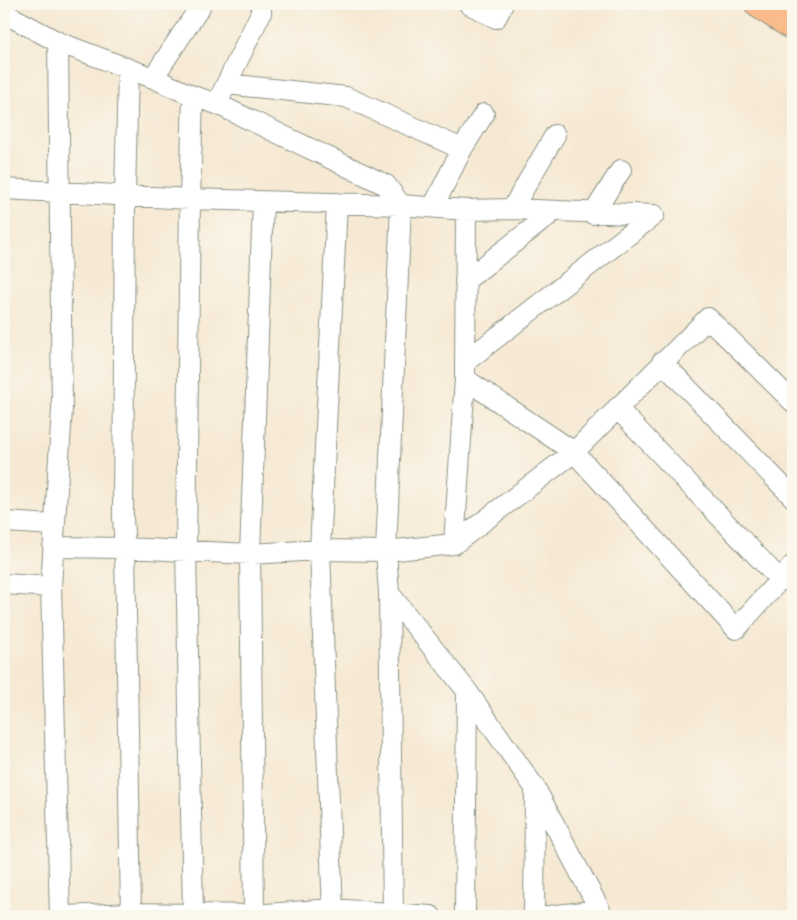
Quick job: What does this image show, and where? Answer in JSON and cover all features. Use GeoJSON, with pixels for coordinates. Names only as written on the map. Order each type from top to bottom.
{"type":"FeatureCollection","features":[{"type":"Feature","properties":{"kind":"highway"},"geometry":{"type":"LineString","coordinates":[[760,4],[793,26]]}},
{"type":"Feature","properties":{"kind":"street"},"geometry":{"type":"LineString","coordinates":[[153,78],[200,7],[200,4]]}},
{"type":"Feature","properties":{"kind":"street"},"geometry":{"type":"LineString","coordinates":[[217,104],[261,13],[261,4]]}},
{"type":"Feature","properties":{"kind":"street"},"geometry":{"type":"LineString","coordinates":[[469,4],[496,18],[503,4]]}},
{"type":"Feature","properties":{"kind":"street"},"geometry":{"type":"LineString","coordinates":[[4,13],[58,42],[217,104],[386,185],[401,205],[386,550],[389,593],[392,915]]}},
{"type":"Feature","properties":{"kind":"street"},"geometry":{"type":"LineString","coordinates":[[58,42],[58,191],[62,409],[51,587],[60,916]]}},
{"type":"Feature","properties":{"kind":"street"},"geometry":{"type":"LineString","coordinates":[[128,70],[125,196],[123,508],[130,914]]}},
{"type":"Feature","properties":{"kind":"street"},"geometry":{"type":"LineString","coordinates":[[227,84],[346,97],[462,149]]}},
{"type":"Feature","properties":{"kind":"street"},"geometry":{"type":"LineString","coordinates":[[193,96],[186,550],[193,915]]}},
{"type":"Feature","properties":{"kind":"street"},"geometry":{"type":"LineString","coordinates":[[433,207],[462,149],[484,114]]}},
{"type":"Feature","properties":{"kind":"street"},"geometry":{"type":"LineString","coordinates":[[512,209],[555,135]]}},
{"type":"Feature","properties":{"kind":"street"},"geometry":{"type":"LineString","coordinates":[[593,214],[621,170]]}},
{"type":"Feature","properties":{"kind":"street"},"geometry":{"type":"LineString","coordinates":[[4,189],[263,202],[401,205],[466,210],[512,209],[593,214],[654,215],[465,370]]}},
{"type":"Feature","properties":{"kind":"street"},"geometry":{"type":"LineString","coordinates":[[254,916],[250,554],[263,202]]}},
{"type":"Feature","properties":{"kind":"street"},"geometry":{"type":"LineString","coordinates":[[332,913],[320,550],[336,203]]}},
{"type":"Feature","properties":{"kind":"street"},"geometry":{"type":"LineString","coordinates":[[454,544],[465,370],[466,210]]}},
{"type":"Feature","properties":{"kind":"street"},"geometry":{"type":"LineString","coordinates":[[465,281],[553,212]]}},
{"type":"Feature","properties":{"kind":"street"},"geometry":{"type":"LineString","coordinates":[[53,548],[125,548],[250,554],[320,550],[386,550],[454,544],[574,452],[708,318],[793,402]]}},
{"type":"Feature","properties":{"kind":"street"},"geometry":{"type":"LineString","coordinates":[[662,362],[793,497]]}},
{"type":"Feature","properties":{"kind":"street"},"geometry":{"type":"LineString","coordinates":[[465,370],[574,452],[736,629],[781,581],[793,565]]}},
{"type":"Feature","properties":{"kind":"street"},"geometry":{"type":"LineString","coordinates":[[617,408],[781,581]]}},
{"type":"Feature","properties":{"kind":"street"},"geometry":{"type":"LineString","coordinates":[[4,522],[54,525]]}},
{"type":"Feature","properties":{"kind":"street"},"geometry":{"type":"LineString","coordinates":[[4,584],[51,587]]}},
{"type":"Feature","properties":{"kind":"street"},"geometry":{"type":"LineString","coordinates":[[389,593],[467,691],[535,788],[601,913],[549,916]]}},
{"type":"Feature","properties":{"kind":"street"},"geometry":{"type":"LineString","coordinates":[[465,916],[467,691]]}},
{"type":"Feature","properties":{"kind":"street"},"geometry":{"type":"LineString","coordinates":[[534,916],[535,788]]}},
{"type":"Feature","properties":{"kind":"street"},"geometry":{"type":"LineString","coordinates":[[66,916],[130,914],[254,916],[332,913],[432,916]]}}]}
